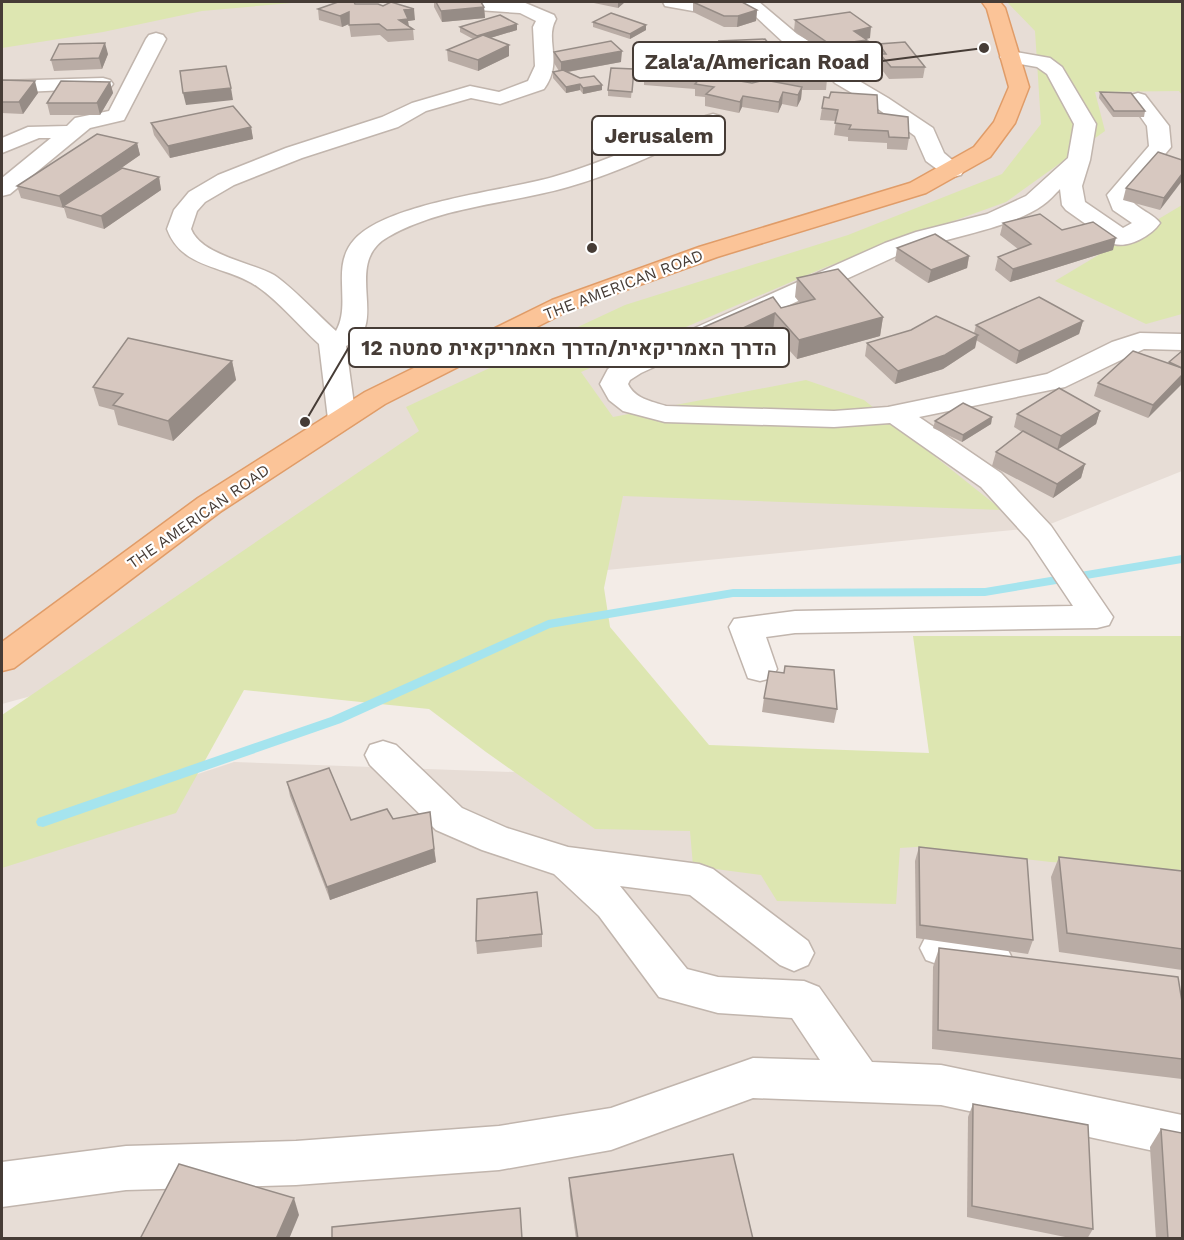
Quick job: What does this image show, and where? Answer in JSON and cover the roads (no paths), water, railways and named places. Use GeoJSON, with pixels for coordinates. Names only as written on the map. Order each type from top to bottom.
{"type":"FeatureCollection","features":[{"type":"Feature","properties":{"kind":"main road","name":"THE AMERICAN ROAD"},"geometry":{"type":"LineString","coordinates":[[2,659],[209,505],[375,398],[561,305],[708,252],[918,188],[982,152],[1004,123],[1019,87],[996,8],[991,2]]}},
{"type":"Feature","properties":{"kind":"street"},"geometry":{"type":"LineString","coordinates":[[342,419],[332,342],[266,281],[200,253],[184,242],[179,229],[186,210],[197,197],[226,180],[294,153],[390,122],[419,107],[470,92],[500,98],[537,85],[545,66],[542,27],[547,19],[523,8],[485,6],[476,2]]}},
{"type":"Feature","properties":{"kind":"street"},"geometry":{"type":"LineString","coordinates":[[672,2],[693,5],[716,2]]}},
{"type":"Feature","properties":{"kind":"street"},"geometry":{"type":"LineString","coordinates":[[749,2],[790,38],[822,57],[842,79],[881,102],[925,133],[934,156],[953,170]]}},
{"type":"Feature","properties":{"kind":"street"},"geometry":{"type":"LineString","coordinates":[[2,189],[83,123],[117,116],[156,39]]}},
{"type":"Feature","properties":{"kind":"street"},"geometry":{"type":"LineString","coordinates":[[1010,57],[1042,62],[1055,71],[1085,124],[1079,160],[1071,186],[1074,205],[1122,239],[1148,224],[1121,205],[1119,195],[1160,147],[1158,126],[1138,99]]}},
{"type":"Feature","properties":{"kind":"street"},"geometry":{"type":"LineString","coordinates":[[2,87],[135,83]]}},
{"type":"Feature","properties":{"kind":"street"},"geometry":{"type":"LineString","coordinates":[[332,342],[348,336],[354,319],[355,256],[364,242],[387,227],[420,214],[561,182],[616,163],[713,120]]}},
{"type":"Feature","properties":{"kind":"street"},"geometry":{"type":"LineString","coordinates":[[2,131],[70,132]]}},
{"type":"Feature","properties":{"kind":"street"},"geometry":{"type":"LineString","coordinates":[[2,146],[36,132]]}},
{"type":"Feature","properties":{"kind":"street"},"geometry":{"type":"LineString","coordinates":[[1079,160],[1034,201],[995,219],[924,237],[894,248],[631,367],[618,375],[614,384],[619,394],[633,405],[665,414],[834,420],[896,414],[1055,381],[1087,367],[1120,348],[1140,341],[1182,342]]}},
{"type":"Feature","properties":{"kind":"street"},"geometry":{"type":"LineString","coordinates":[[760,669],[746,627],[795,622],[1097,617],[1040,533],[991,480],[896,414]]}},
{"type":"Feature","properties":{"kind":"street"},"geometry":{"type":"LineString","coordinates":[[383,755],[449,819],[495,839],[568,864],[699,880],[794,953]]}},
{"type":"Feature","properties":{"kind":"street"},"geometry":{"type":"LineString","coordinates":[[568,864],[613,904],[674,984],[718,995],[804,1000],[860,1082]]}},
{"type":"Feature","properties":{"kind":"street"},"geometry":{"type":"LineString","coordinates":[[940,948],[1032,962]]}},
{"type":"Feature","properties":{"kind":"street"},"geometry":{"type":"LineString","coordinates":[[2,1185],[126,1168],[296,1163],[499,1148],[611,1129],[753,1078],[941,1085],[1182,1136]]}},
{"type":"Feature","properties":{"kind":"waterway"},"geometry":{"type":"LineString","coordinates":[[43,822],[336,720],[548,624],[733,593],[985,592],[1182,559]]}},
{"type":"Feature","properties":{"kind":"place","name":"Zala'a/American Road"},"geometry":{"type":"Point","coordinates":[984,48]}},
{"type":"Feature","properties":{"kind":"place","name":"Jerusalem"},"geometry":{"type":"Point","coordinates":[592,248]}},
{"type":"Feature","properties":{"kind":"place","name":"הדרך האמריקאית/הדרך האמריקאית סמטה 12"},"geometry":{"type":"Point","coordinates":[305,422]}}]}
